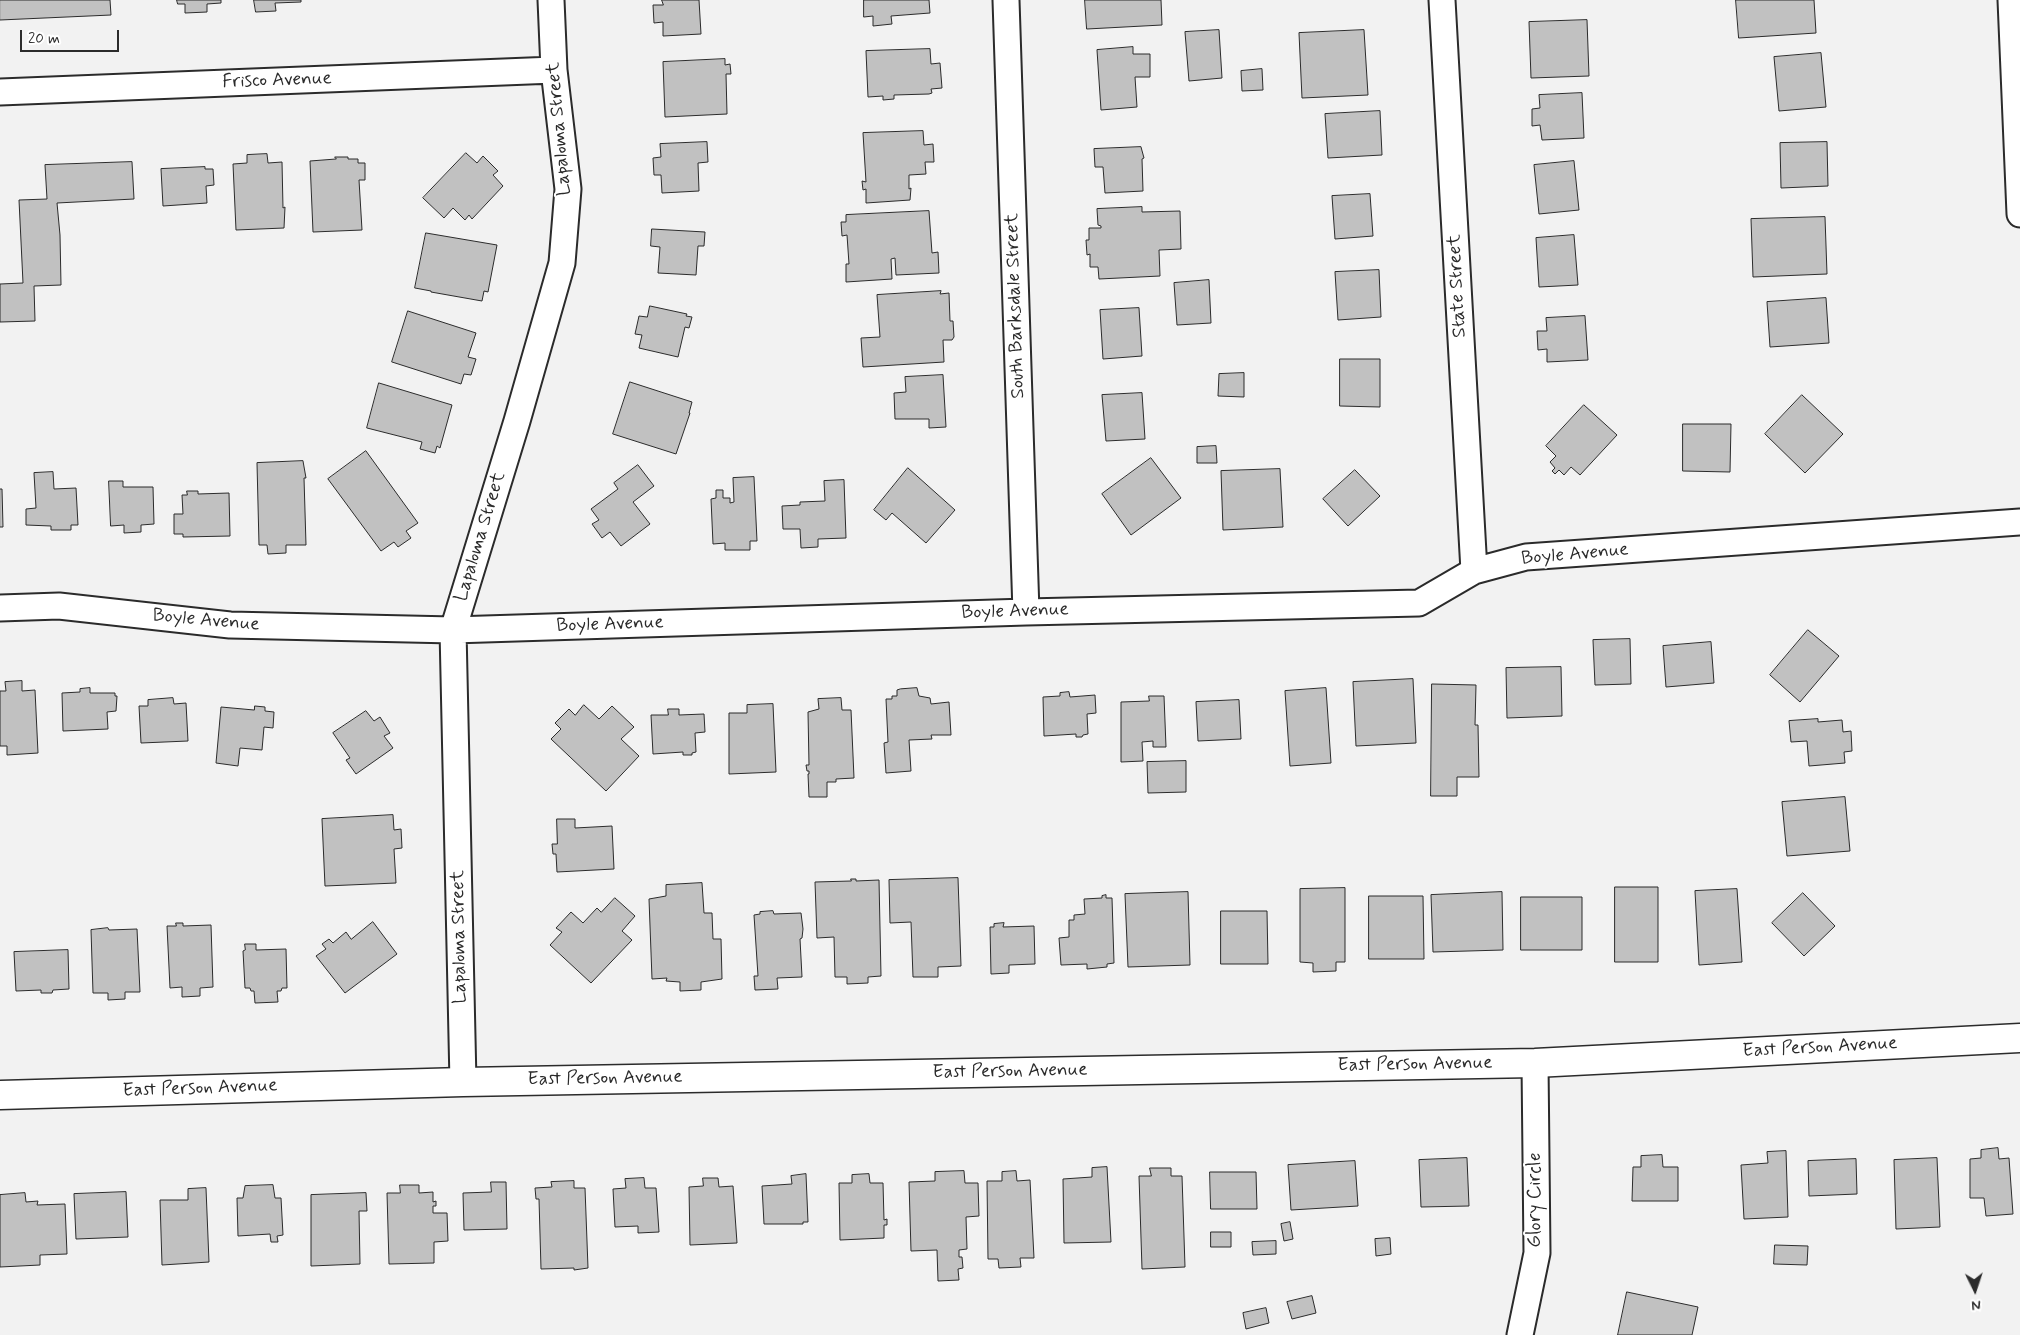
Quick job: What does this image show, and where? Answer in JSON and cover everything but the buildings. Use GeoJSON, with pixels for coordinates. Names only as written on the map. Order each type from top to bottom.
{"type":"FeatureCollection","features":[{"type":"Feature","properties":{"kind":"main road","name":"East Person Avenue"},"geometry":{"type":"LineString","coordinates":[[0,1095],[463,1082],[1535,1063],[2020,1038]]}},
{"type":"Feature","properties":{"kind":"street","name":"Lapaloma Street"},"geometry":{"type":"LineString","coordinates":[[463,1082],[453,630],[517,421],[562,263],[568,189],[554,70],[552,0]]}},
{"type":"Feature","properties":{"kind":"street","name":"South Barksdale Street"},"geometry":{"type":"LineString","coordinates":[[1006,0],[1026,612]]}},
{"type":"Feature","properties":{"kind":"street","name":"State Street"},"geometry":{"type":"LineString","coordinates":[[1442,0],[1474,571]]}},
{"type":"Feature","properties":{"kind":"street"},"geometry":{"type":"LineString","coordinates":[[2011,0],[2020,214]]}},
{"type":"Feature","properties":{"kind":"street","name":"Frisco Avenue"},"geometry":{"type":"LineString","coordinates":[[0,92],[554,70]]}},
{"type":"Feature","properties":{"kind":"street","name":"Boyle Avenue"},"geometry":{"type":"LineString","coordinates":[[0,608],[59,606],[230,625],[453,630],[1026,612],[1418,603],[1474,571],[1526,557],[2020,522]]}},
{"type":"Feature","properties":{"kind":"street","name":"Glory Circle"},"geometry":{"type":"LineString","coordinates":[[1520,1335],[1537,1252],[1535,1063]]}}]}
